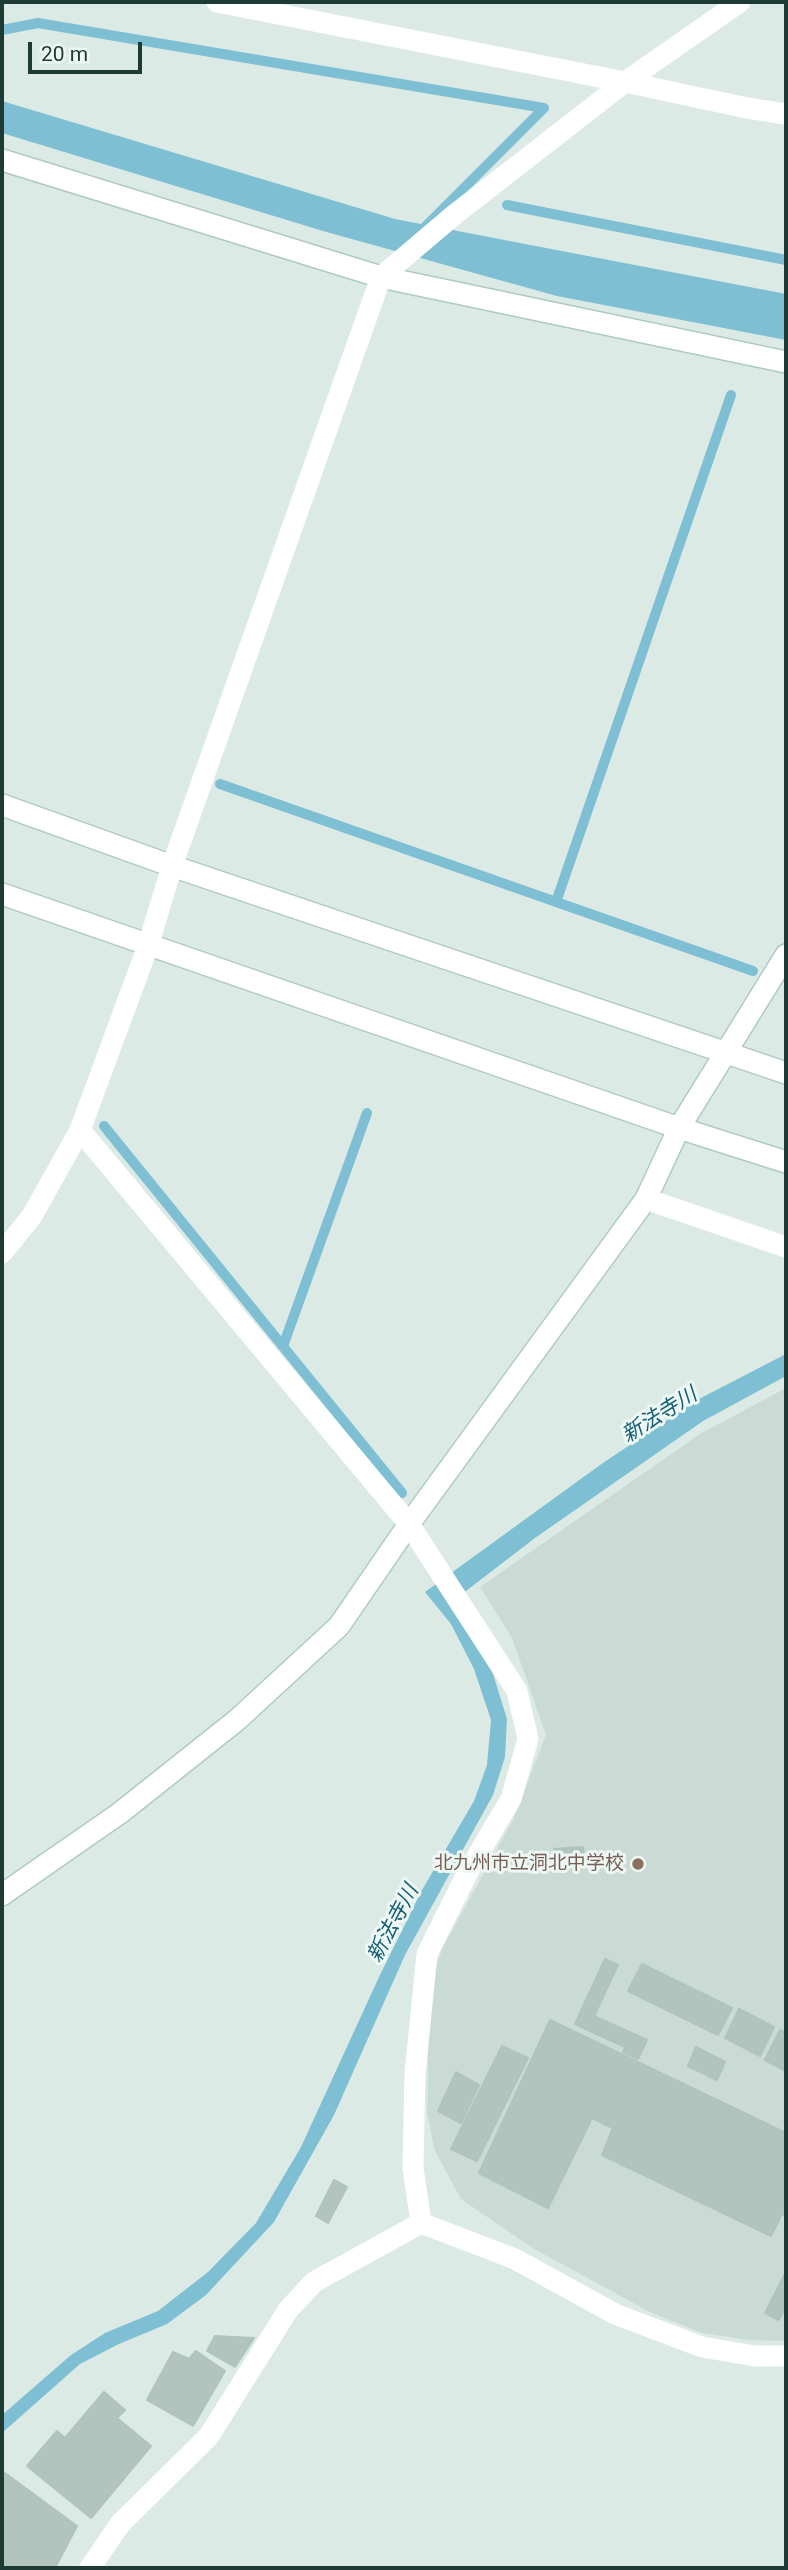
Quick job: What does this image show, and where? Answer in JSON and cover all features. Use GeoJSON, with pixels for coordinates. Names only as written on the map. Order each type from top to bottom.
{"type":"FeatureCollection","features":[{"type":"Feature","properties":{"kind":"street"},"geometry":{"type":"LineString","coordinates":[[217,2],[786,114]]}},
{"type":"Feature","properties":{"kind":"street"},"geometry":{"type":"LineString","coordinates":[[2,1253],[32,1216],[80,1130],[148,946],[172,866],[381,277],[454,215],[625,82],[740,2]]}},
{"type":"Feature","properties":{"kind":"street"},"geometry":{"type":"LineString","coordinates":[[2,160],[381,277],[786,362]]}},
{"type":"Feature","properties":{"kind":"street"},"geometry":{"type":"LineString","coordinates":[[2,805],[172,866],[786,1073]]}},
{"type":"Feature","properties":{"kind":"street"},"geometry":{"type":"LineString","coordinates":[[2,894],[679,1128],[786,1162]]}},
{"type":"Feature","properties":{"kind":"street"},"geometry":{"type":"LineString","coordinates":[[2,1895],[120,1813],[237,1720],[340,1626],[409,1524],[646,1199],[679,1128],[786,955]]}},
{"type":"Feature","properties":{"kind":"street"},"geometry":{"type":"LineString","coordinates":[[80,1130],[409,1524],[517,1690],[528,1740],[511,1799],[470,1868],[427,1954],[415,2073],[413,2168],[421,2223]]}},
{"type":"Feature","properties":{"kind":"street"},"geometry":{"type":"LineString","coordinates":[[646,1199],[786,1247]]}},
{"type":"Feature","properties":{"kind":"street"},"geometry":{"type":"LineString","coordinates":[[90,2568],[120,2524],[209,2436],[288,2310],[314,2282],[421,2223],[515,2259],[615,2314],[702,2347],[755,2356],[786,2356]]}},
{"type":"Feature","properties":{"kind":"shaded area","name":"北九州市立洞北中学校"},"geometry":{"type":"Polygon","coordinates":[[[786,1388],[786,2341],[749,2340],[702,2333],[652,2313],[534,2249],[461,2199],[435,2151],[427,2113],[429,2019],[435,1969],[443,1947],[513,1820],[546,1735],[512,1638],[480,1587],[700,1434],[786,1388]]]}},
{"type":"Feature","properties":{"kind":"water"},"geometry":{"type":"Polygon","coordinates":[[[2,101],[395,219],[786,294],[786,340],[557,296],[323,231],[2,133],[2,101]]]}},
{"type":"Feature","properties":{"kind":"water"},"geometry":{"type":"Polygon","coordinates":[[[786,1354],[786,1376],[703,1421],[535,1538],[453,1601],[489,1661],[507,1719],[505,1757],[493,1795],[405,1955],[334,2115],[274,2222],[206,2295],[167,2324],[80,2364],[2,2433],[2,2415],[71,2355],[105,2333],[158,2311],[208,2272],[256,2223],[301,2147],[379,1977],[422,1890],[474,1801],[487,1765],[491,1720],[474,1669],[451,1624],[425,1592],[600,1465],[697,1400],[786,1354]]]}},
{"type":"Feature","properties":{"kind":"building"},"geometry":{"type":"Polygon","coordinates":[[[583,1847],[584,1858],[554,1861],[554,1849],[583,1847]]]}},
{"type":"Feature","properties":{"kind":"building"},"geometry":{"type":"Polygon","coordinates":[[[605,1959],[618,1965],[594,2016],[647,2040],[638,2059],[623,2052],[625,2047],[575,2024],[605,1959]]]}},
{"type":"Feature","properties":{"kind":"building"},"geometry":{"type":"Polygon","coordinates":[[[642,1964],[732,2008],[718,2035],[628,1991],[642,1964]]]}},
{"type":"Feature","properties":{"kind":"building"},"geometry":{"type":"Polygon","coordinates":[[[739,2009],[774,2027],[760,2056],[725,2038],[739,2009]]]}},
{"type":"Feature","properties":{"kind":"building"},"geometry":{"type":"Polygon","coordinates":[[[550,2020],[786,2133],[786,2215],[782,2214],[771,2236],[602,2155],[613,2128],[592,2118],[548,2208],[479,2173],[550,2020]]]}},
{"type":"Feature","properties":{"kind":"building"},"geometry":{"type":"Polygon","coordinates":[[[780,2030],[786,2033],[786,2071],[765,2060],[780,2030]]]}},
{"type":"Feature","properties":{"kind":"building"},"geometry":{"type":"Polygon","coordinates":[[[502,2046],[528,2058],[477,2161],[451,2149],[502,2046]]]}},
{"type":"Feature","properties":{"kind":"building"},"geometry":{"type":"Polygon","coordinates":[[[696,2047],[725,2062],[717,2080],[688,2066],[696,2047]]]}},
{"type":"Feature","properties":{"kind":"building"},"geometry":{"type":"Polygon","coordinates":[[[456,2072],[479,2085],[461,2123],[438,2111],[456,2072]]]}},
{"type":"Feature","properties":{"kind":"building"},"geometry":{"type":"Polygon","coordinates":[[[334,2180],[347,2187],[328,2223],[316,2216],[334,2180]]]}},
{"type":"Feature","properties":{"kind":"building"},"geometry":{"type":"Polygon","coordinates":[[[786,2272],[786,2306],[779,2320],[765,2313],[786,2272]]]}},
{"type":"Feature","properties":{"kind":"building"},"geometry":{"type":"Polygon","coordinates":[[[215,2336],[254,2338],[235,2367],[207,2351],[215,2336]]]}},
{"type":"Feature","properties":{"kind":"building"},"geometry":{"type":"Polygon","coordinates":[[[196,2351],[225,2371],[193,2426],[147,2400],[173,2352],[189,2359],[196,2351]]]}},
{"type":"Feature","properties":{"kind":"building"},"geometry":{"type":"Polygon","coordinates":[[[104,2392],[125,2410],[117,2418],[151,2446],[91,2518],[27,2466],[57,2431],[65,2438],[104,2392]]]}},
{"type":"Feature","properties":{"kind":"building"},"geometry":{"type":"Polygon","coordinates":[[[5,2473],[77,2526],[55,2568],[2,2568],[2,2479],[5,2473]]]}},
{"type":"Feature","properties":{"kind":"waterway"},"geometry":{"type":"LineString","coordinates":[[2,30],[38,23],[544,108]]}},
{"type":"Feature","properties":{"kind":"waterway"},"geometry":{"type":"LineString","coordinates":[[424,228],[544,108]]}},
{"type":"Feature","properties":{"kind":"waterway"},"geometry":{"type":"LineString","coordinates":[[507,205],[786,260]]}},
{"type":"Feature","properties":{"kind":"waterway"},"geometry":{"type":"LineString","coordinates":[[556,902],[731,395]]}},
{"type":"Feature","properties":{"kind":"waterway"},"geometry":{"type":"LineString","coordinates":[[220,784],[753,971]]}},
{"type":"Feature","properties":{"kind":"waterway"},"geometry":{"type":"LineString","coordinates":[[283,1346],[367,1113]]}},
{"type":"Feature","properties":{"kind":"waterway"},"geometry":{"type":"LineString","coordinates":[[104,1126],[402,1493]]}},
{"type":"Feature","properties":{"kind":"place","name":"北九州市立洞北中学校"},"geometry":{"type":"Point","coordinates":[638,1864]}},
{"type":"Feature","properties":{"kind":"water label","name":"新法寺川"},"geometry":{"type":"Point","coordinates":[660,1416]}},
{"type":"Feature","properties":{"kind":"water label","name":"新法寺川"},"geometry":{"type":"Point","coordinates":[394,1924]}}]}
